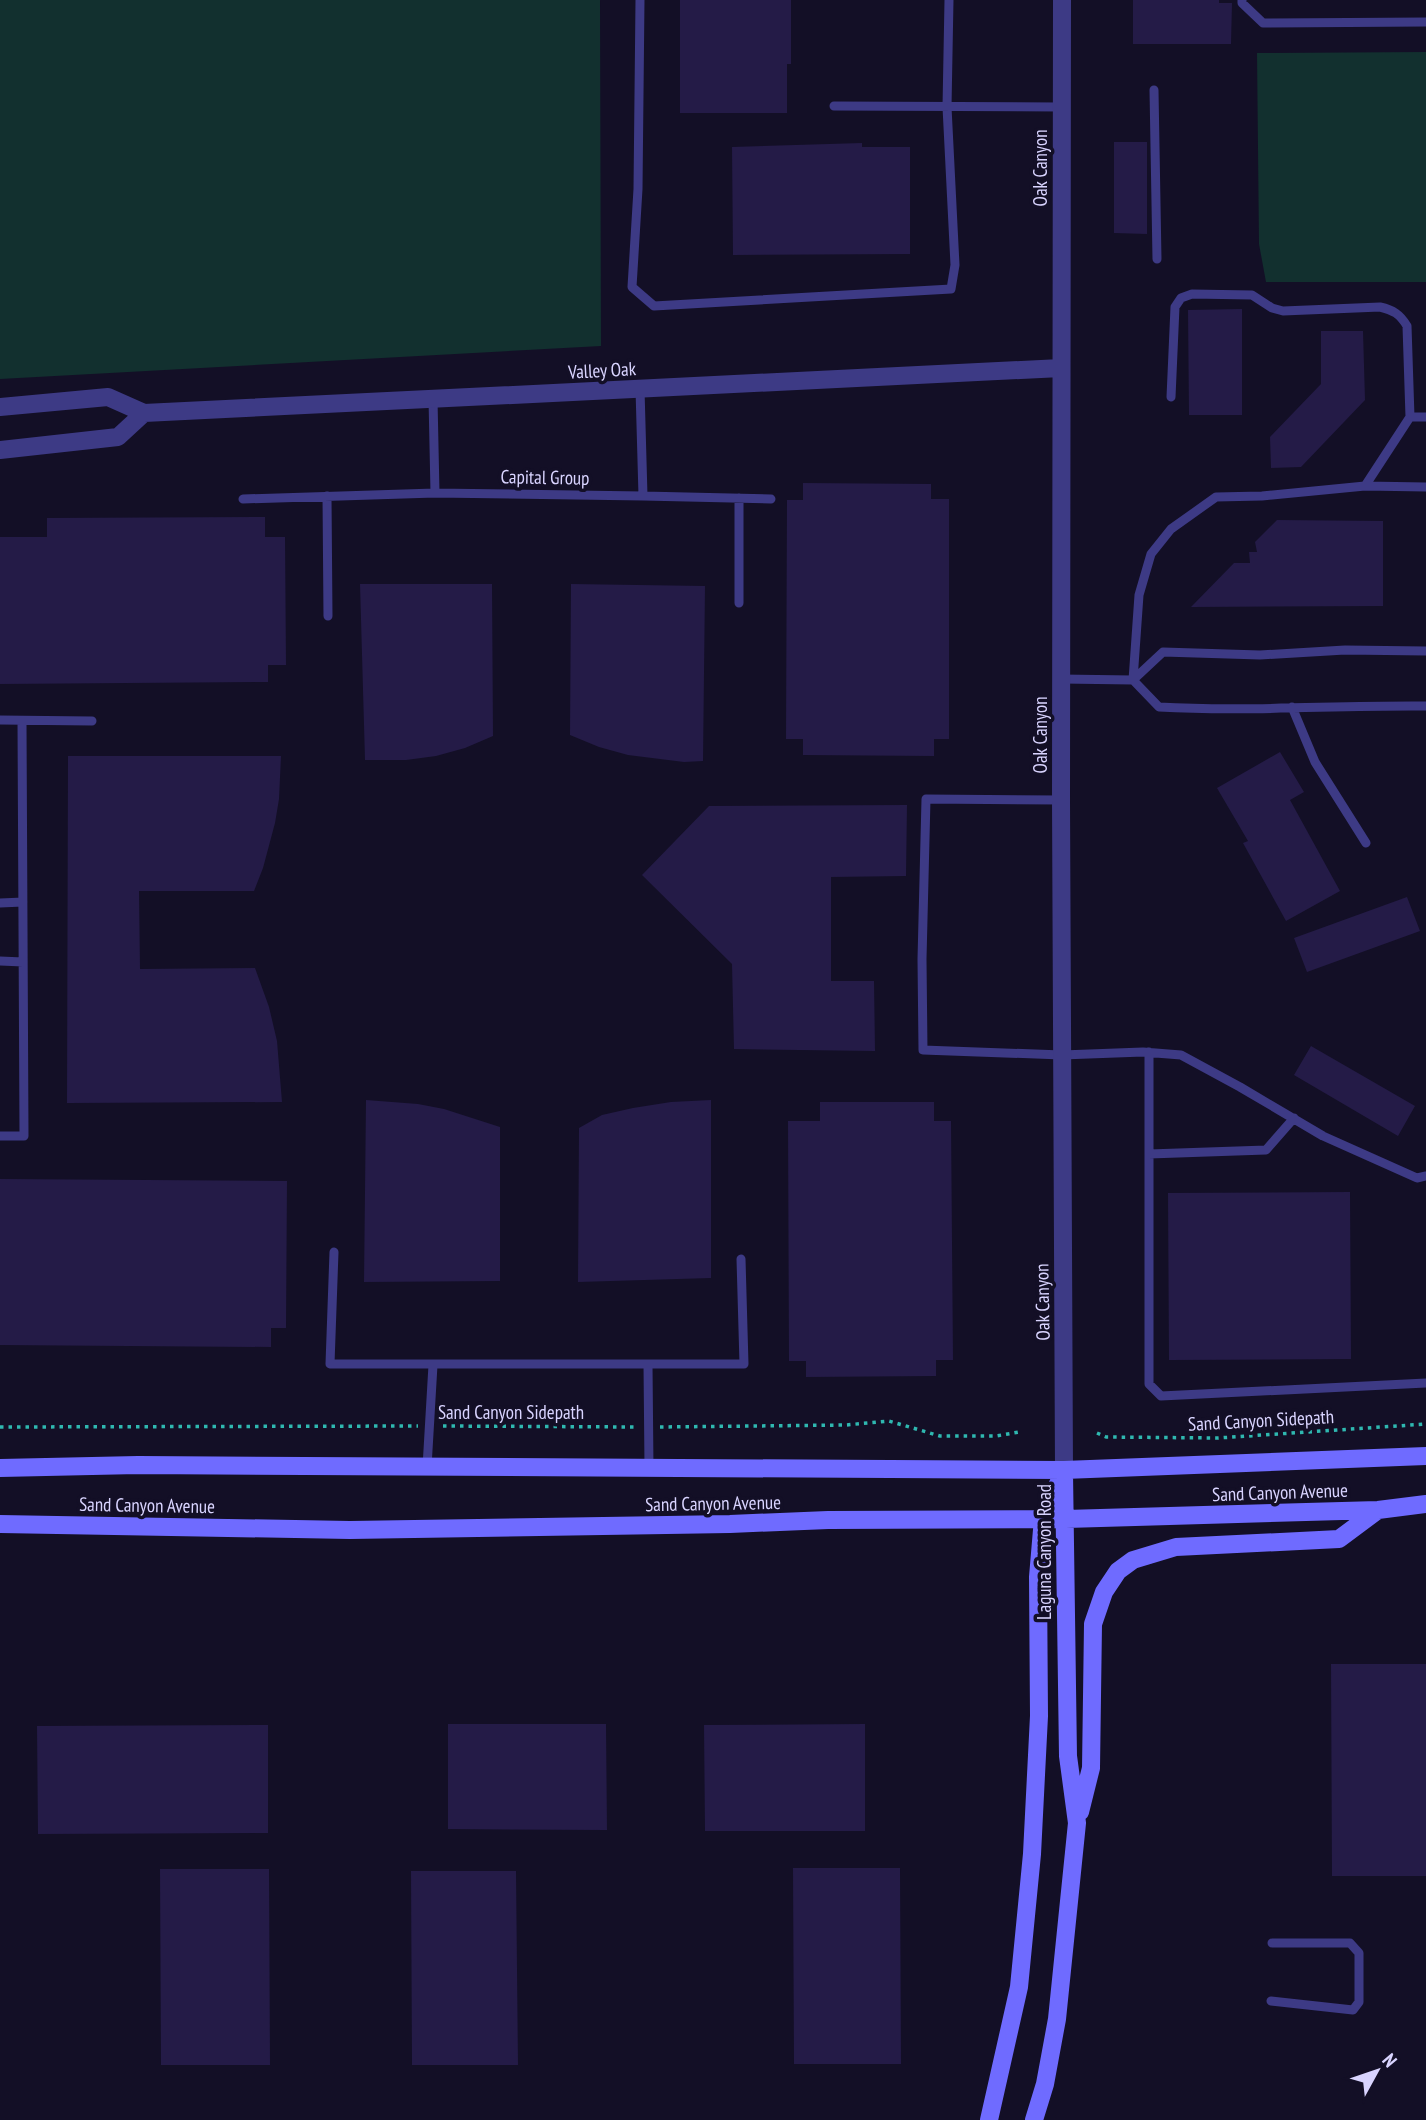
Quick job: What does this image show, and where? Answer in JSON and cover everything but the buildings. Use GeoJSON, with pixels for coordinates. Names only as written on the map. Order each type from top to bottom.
{"type":"FeatureCollection","features":[{"type":"Feature","properties":{"kind":"main road","name":"Sand Canyon Avenue"},"geometry":{"type":"LineString","coordinates":[[0,1468],[127,1465],[1064,1470],[1426,1456]]}},
{"type":"Feature","properties":{"kind":"main road","name":"Laguna Canyon Road"},"geometry":{"type":"LineString","coordinates":[[989,2120],[1019,1987],[1032,1854],[1039,1716],[1038,1577],[1043,1518],[1064,1470]]}},
{"type":"Feature","properties":{"kind":"main road","name":"Laguna Canyon Road"},"geometry":{"type":"LineString","coordinates":[[1034,2120],[1045,2084],[1057,2019],[1077,1823],[1068,1756],[1064,1470]]}},
{"type":"Feature","properties":{"kind":"main road","name":"Sand Canyon Avenue"},"geometry":{"type":"LineString","coordinates":[[0,1524],[357,1530],[1066,1519],[1378,1510],[1426,1504]]}},
{"type":"Feature","properties":{"kind":"main road"},"geometry":{"type":"LineString","coordinates":[[1077,1823],[1091,1768],[1093,1624],[1104,1592],[1118,1571],[1133,1560],[1176,1547],[1339,1539],[1378,1510]]}},
{"type":"Feature","properties":{"kind":"street","name":"Oak Canyon"},"geometry":{"type":"LineString","coordinates":[[1062,0],[1064,1470]]}},
{"type":"Feature","properties":{"kind":"street","name":"Valley Oak"},"geometry":{"type":"LineString","coordinates":[[0,407],[108,397],[145,413],[1061,368]]}},
{"type":"Feature","properties":{"kind":"street"},"geometry":{"type":"LineString","coordinates":[[0,450],[118,437],[145,413]]}},
{"type":"Feature","properties":{"kind":"lane"},"geometry":{"type":"LineString","coordinates":[[640,0],[638,189],[632,288],[654,306],[951,289],[955,265],[947,107],[949,0]]}},
{"type":"Feature","properties":{"kind":"lane"},"geometry":{"type":"LineString","coordinates":[[1242,0],[1263,23],[1426,22]]}},
{"type":"Feature","properties":{"kind":"lane"},"geometry":{"type":"LineString","coordinates":[[1154,90],[1157,260]]}},
{"type":"Feature","properties":{"kind":"lane"},"geometry":{"type":"LineString","coordinates":[[834,106],[1061,107]]}},
{"type":"Feature","properties":{"kind":"lane"},"geometry":{"type":"LineString","coordinates":[[1171,397],[1175,307],[1181,298],[1192,294],[1252,295],[1272,308],[1283,311],[1380,307],[1392,310],[1407,326],[1410,417],[1365,486]]}},
{"type":"Feature","properties":{"kind":"lane"},"geometry":{"type":"LineString","coordinates":[[640,389],[643,496]]}},
{"type":"Feature","properties":{"kind":"lane"},"geometry":{"type":"LineString","coordinates":[[433,399],[435,493]]}},
{"type":"Feature","properties":{"kind":"lane"},"geometry":{"type":"LineString","coordinates":[[1410,417],[1426,417]]}},
{"type":"Feature","properties":{"kind":"lane"},"geometry":{"type":"LineString","coordinates":[[1426,487],[1365,486],[1262,496],[1216,497],[1171,529],[1151,554],[1139,595],[1133,680],[1159,707],[1219,710],[1426,706]]}},
{"type":"Feature","properties":{"kind":"lane","name":"Capital Group"},"geometry":{"type":"LineString","coordinates":[[243,499],[435,493],[771,499]]}},
{"type":"Feature","properties":{"kind":"lane"},"geometry":{"type":"LineString","coordinates":[[327,496],[328,616]]}},
{"type":"Feature","properties":{"kind":"lane"},"geometry":{"type":"LineString","coordinates":[[739,498],[739,603]]}},
{"type":"Feature","properties":{"kind":"lane"},"geometry":{"type":"LineString","coordinates":[[1061,679],[1133,680],[1163,652],[1260,654],[1345,650],[1426,651]]}},
{"type":"Feature","properties":{"kind":"lane"},"geometry":{"type":"LineString","coordinates":[[1292,707],[1315,762],[1366,844]]}},
{"type":"Feature","properties":{"kind":"lane"},"geometry":{"type":"LineString","coordinates":[[0,720],[92,722]]}},
{"type":"Feature","properties":{"kind":"lane"},"geometry":{"type":"LineString","coordinates":[[0,1136],[24,1136],[22,720]]}},
{"type":"Feature","properties":{"kind":"lane"},"geometry":{"type":"LineString","coordinates":[[1061,800],[926,799],[923,1050],[1062,1055],[1149,1052],[1181,1055],[1323,1136],[1417,1178],[1426,1175]]}},
{"type":"Feature","properties":{"kind":"lane"},"geometry":{"type":"LineString","coordinates":[[0,903],[23,902]]}},
{"type":"Feature","properties":{"kind":"lane"},"geometry":{"type":"LineString","coordinates":[[0,961],[23,962]]}},
{"type":"Feature","properties":{"kind":"lane"},"geometry":{"type":"LineString","coordinates":[[1149,1052],[1149,1384],[1161,1396],[1426,1383]]}},
{"type":"Feature","properties":{"kind":"lane"},"geometry":{"type":"LineString","coordinates":[[1149,1154],[1266,1150],[1294,1118]]}},
{"type":"Feature","properties":{"kind":"lane"},"geometry":{"type":"LineString","coordinates":[[334,1252],[330,1364],[744,1364],[741,1259]]}},
{"type":"Feature","properties":{"kind":"lane"},"geometry":{"type":"LineString","coordinates":[[427,1466],[433,1365]]}},
{"type":"Feature","properties":{"kind":"lane"},"geometry":{"type":"LineString","coordinates":[[648,1365],[649,1468]]}},
{"type":"Feature","properties":{"kind":"lane"},"geometry":{"type":"LineString","coordinates":[[1271,2001],[1353,2010],[1359,2003],[1359,1952],[1356,1947],[1350,1943],[1272,1943]]}},
{"type":"Feature","properties":{"kind":"path","name":"Sand Canyon Sidepath"},"geometry":{"type":"LineString","coordinates":[[0,1427],[649,1427],[846,1425],[890,1421],[940,1436],[996,1436],[1019,1432]]}},
{"type":"Feature","properties":{"kind":"path","name":"Sand Canyon Sidepath"},"geometry":{"type":"LineString","coordinates":[[1097,1433],[1107,1437],[1218,1438],[1426,1424]]}},
{"type":"Feature","properties":{"kind":"green space"},"geometry":{"type":"Polygon","coordinates":[[[0,0],[600,0],[601,346],[0,379],[0,0]]]}},
{"type":"Feature","properties":{"kind":"green space"},"geometry":{"type":"Polygon","coordinates":[[[1426,52],[1426,282],[1266,282],[1259,244],[1257,53],[1426,52]]]}}]}
